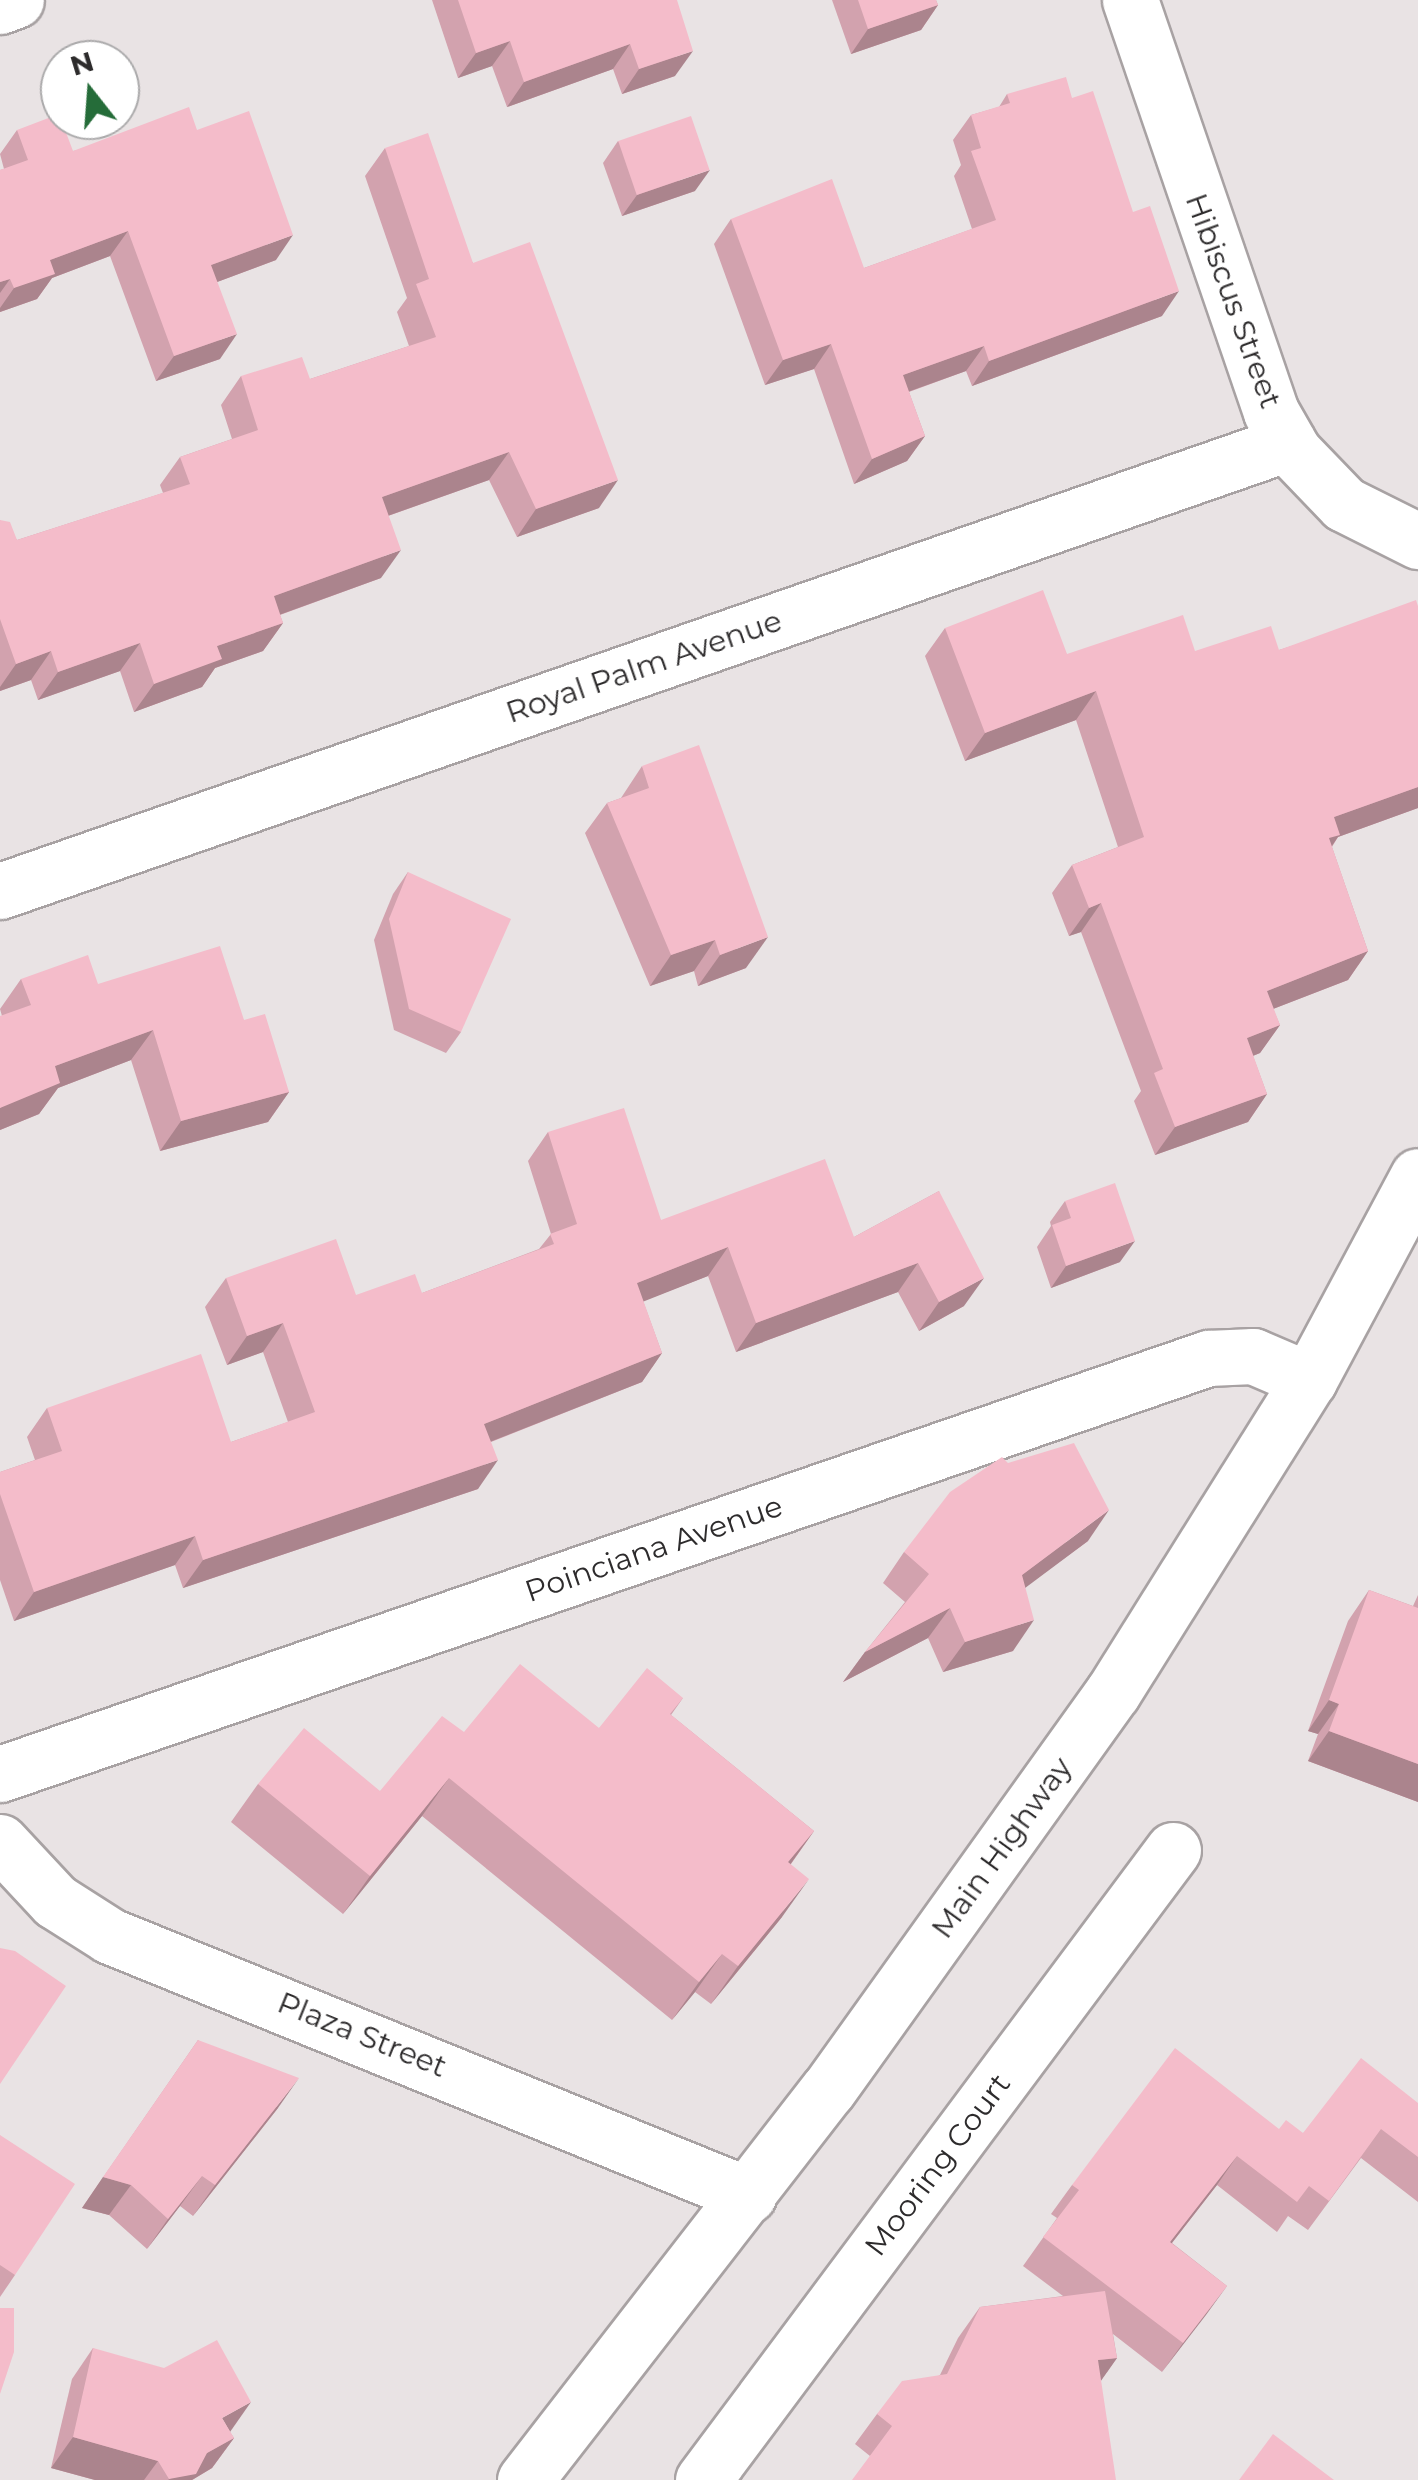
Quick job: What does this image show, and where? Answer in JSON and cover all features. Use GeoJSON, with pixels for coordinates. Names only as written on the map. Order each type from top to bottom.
{"type":"FeatureCollection","features":[{"type":"Feature","properties":{"kind":"street"},"geometry":{"type":"LineString","coordinates":[[0,6],[16,0]]}},
{"type":"Feature","properties":{"kind":"street","name":"Hibiscus Street"},"geometry":{"type":"LineString","coordinates":[[1130,0],[1258,384],[1288,443],[1344,504],[1418,541]]}},
{"type":"Feature","properties":{"kind":"street","name":"Royal Palm Avenue"},"geometry":{"type":"LineString","coordinates":[[0,890],[1288,443]]}},
{"type":"Feature","properties":{"kind":"street","name":"Main Highway"},"geometry":{"type":"LineString","coordinates":[[525,2480],[748,2195],[1103,1706],[1309,1380],[1414,1195]]}},
{"type":"Feature","properties":{"kind":"street","name":"Poinciana Avenue"},"geometry":{"type":"LineString","coordinates":[[0,1774],[1208,1358],[1254,1356],[1309,1380]]}},
{"type":"Feature","properties":{"kind":"street","name":"Plaza Street"},"geometry":{"type":"LineString","coordinates":[[0,1842],[55,1901],[110,1936],[748,2195]]}},
{"type":"Feature","properties":{"kind":"street","name":"Mooring Court"},"geometry":{"type":"LineString","coordinates":[[702,2480],[1173,1850]]}},
{"type":"Feature","properties":{"kind":"building"},"geometry":{"type":"Polygon","coordinates":[[[458,0],[677,0],[693,51],[639,69],[630,44],[524,82],[510,41],[476,53],[458,0]]]}},
{"type":"Feature","properties":{"kind":"building"},"geometry":{"type":"Polygon","coordinates":[[[858,0],[936,0],[938,5],[868,29],[858,0]]]}},
{"type":"Feature","properties":{"kind":"building"},"geometry":{"type":"Polygon","coordinates":[[[1066,77],[1072,98],[1093,91],[1133,212],[1150,206],[1179,291],[989,361],[984,346],[903,375],[925,436],[872,459],[831,344],[783,360],[731,219],[832,179],[864,268],[996,220],[971,151],[981,148],[971,115],[1010,103],[1007,94],[1066,77]]]}},
{"type":"Feature","properties":{"kind":"building"},"geometry":{"type":"Polygon","coordinates":[[[189,107],[197,130],[249,111],[293,235],[211,265],[237,334],[174,356],[128,231],[50,260],[55,274],[14,288],[10,279],[0,282],[0,170],[28,160],[17,130],[40,121],[40,140],[69,140],[73,151],[102,140],[140,140],[140,126],[189,107]]]}},
{"type":"Feature","properties":{"kind":"building"},"geometry":{"type":"Polygon","coordinates":[[[691,116],[710,170],[637,195],[618,141],[691,116]]]}},
{"type":"Feature","properties":{"kind":"building"},"geometry":{"type":"Polygon","coordinates":[[[428,133],[473,263],[530,242],[618,480],[536,509],[509,452],[382,497],[401,550],[274,596],[283,623],[217,646],[222,659],[154,684],[140,643],[58,672],[51,651],[16,664],[0,619],[0,520],[10,522],[17,540],[190,484],[180,457],[258,430],[241,376],[302,357],[310,379],[436,337],[416,284],[429,279],[385,148],[428,133]]]}},
{"type":"Feature","properties":{"kind":"building"},"geometry":{"type":"Polygon","coordinates":[[[1043,590],[1067,654],[1183,615],[1195,651],[1271,626],[1279,650],[1416,600],[1418,606],[1418,787],[1334,817],[1340,835],[1329,838],[1368,951],[1267,991],[1280,1025],[1247,1038],[1267,1094],[1175,1127],[1154,1073],[1163,1069],[1101,903],[1089,908],[1072,865],[1144,837],[1096,691],[985,733],[945,628],[1043,590]]]}},
{"type":"Feature","properties":{"kind":"building"},"geometry":{"type":"Polygon","coordinates":[[[699,745],[768,937],[720,955],[715,940],[671,955],[607,803],[649,788],[642,766],[699,745]]]}},
{"type":"Feature","properties":{"kind":"building"},"geometry":{"type":"Polygon","coordinates":[[[408,872],[511,919],[461,1032],[409,1009],[389,919],[408,872]]]}},
{"type":"Feature","properties":{"kind":"building"},"geometry":{"type":"Polygon","coordinates":[[[220,946],[244,1020],[265,1014],[289,1092],[181,1121],[153,1030],[55,1066],[60,1083],[0,1108],[0,1016],[31,1005],[21,979],[88,955],[98,984],[220,946]]]}},
{"type":"Feature","properties":{"kind":"building"},"geometry":{"type":"Polygon","coordinates":[[[624,1108],[661,1220],[825,1159],[854,1237],[939,1191],[984,1278],[939,1302],[918,1263],[756,1323],[728,1247],[637,1283],[662,1353],[484,1424],[498,1460],[203,1560],[195,1536],[34,1592],[0,1494],[0,1472],[62,1451],[47,1408],[201,1354],[231,1442],[315,1412],[283,1323],[247,1336],[226,1278],[336,1239],[356,1295],[415,1274],[422,1293],[554,1244],[550,1234],[577,1224],[548,1132],[624,1108]]]}},
{"type":"Feature","properties":{"kind":"building"},"geometry":{"type":"Polygon","coordinates":[[[1115,1183],[1135,1241],[1066,1266],[1052,1225],[1071,1218],[1065,1201],[1115,1183]]]}},
{"type":"Feature","properties":{"kind":"building"},"geometry":{"type":"Polygon","coordinates":[[[1074,1443],[1109,1510],[1022,1575],[1034,1620],[965,1642],[950,1608],[865,1652],[929,1574],[904,1552],[950,1492],[1002,1457],[1008,1463],[1074,1443]]]}},
{"type":"Feature","properties":{"kind":"building"},"geometry":{"type":"Polygon","coordinates":[[[1369,1590],[1418,1608],[1418,1764],[1329,1731],[1339,1704],[1329,1700],[1369,1590]]]}},
{"type":"Feature","properties":{"kind":"building"},"geometry":{"type":"Polygon","coordinates":[[[520,1664],[599,1728],[647,1668],[683,1698],[670,1714],[814,1831],[788,1862],[809,1879],[738,1966],[722,1954],[699,1982],[449,1778],[370,1876],[258,1784],[304,1728],[380,1791],[442,1716],[464,1732],[520,1664]]]}},
{"type":"Feature","properties":{"kind":"building"},"geometry":{"type":"Polygon","coordinates":[[[0,1948],[15,1951],[66,1986],[0,2084],[0,1948]]]}},
{"type":"Feature","properties":{"kind":"building"},"geometry":{"type":"Polygon","coordinates":[[[198,2040],[299,2078],[215,2185],[202,2176],[168,2219],[131,2185],[103,2177],[198,2040]]]}},
{"type":"Feature","properties":{"kind":"building"},"geometry":{"type":"Polygon","coordinates":[[[1175,2048],[1279,2129],[1286,2120],[1303,2133],[1361,2058],[1418,2103],[1418,2157],[1381,2129],[1329,2201],[1309,2186],[1297,2202],[1237,2156],[1170,2242],[1227,2286],[1183,2343],[1043,2237],[1079,2190],[1072,2185],[1175,2048]]]}},
{"type":"Feature","properties":{"kind":"building"},"geometry":{"type":"Polygon","coordinates":[[[0,2135],[75,2184],[15,2275],[0,2265],[0,2135]]]}},
{"type":"Feature","properties":{"kind":"building"},"geometry":{"type":"Polygon","coordinates":[[[1105,2291],[1117,2358],[1098,2360],[1116,2480],[852,2480],[892,2426],[877,2414],[902,2381],[947,2374],[980,2307],[1105,2291]]]}},
{"type":"Feature","properties":{"kind":"building"},"geometry":{"type":"Polygon","coordinates":[[[0,2308],[14,2308],[14,2352],[0,2394],[0,2308]]]}},
{"type":"Feature","properties":{"kind":"building"},"geometry":{"type":"Polygon","coordinates":[[[217,2340],[251,2402],[222,2418],[234,2438],[207,2453],[196,2474],[169,2479],[158,2461],[73,2437],[93,2348],[164,2368],[217,2340]]]}},
{"type":"Feature","properties":{"kind":"building"},"geometry":{"type":"Polygon","coordinates":[[[1273,2434],[1334,2480],[1239,2480],[1273,2434]]]}}]}
